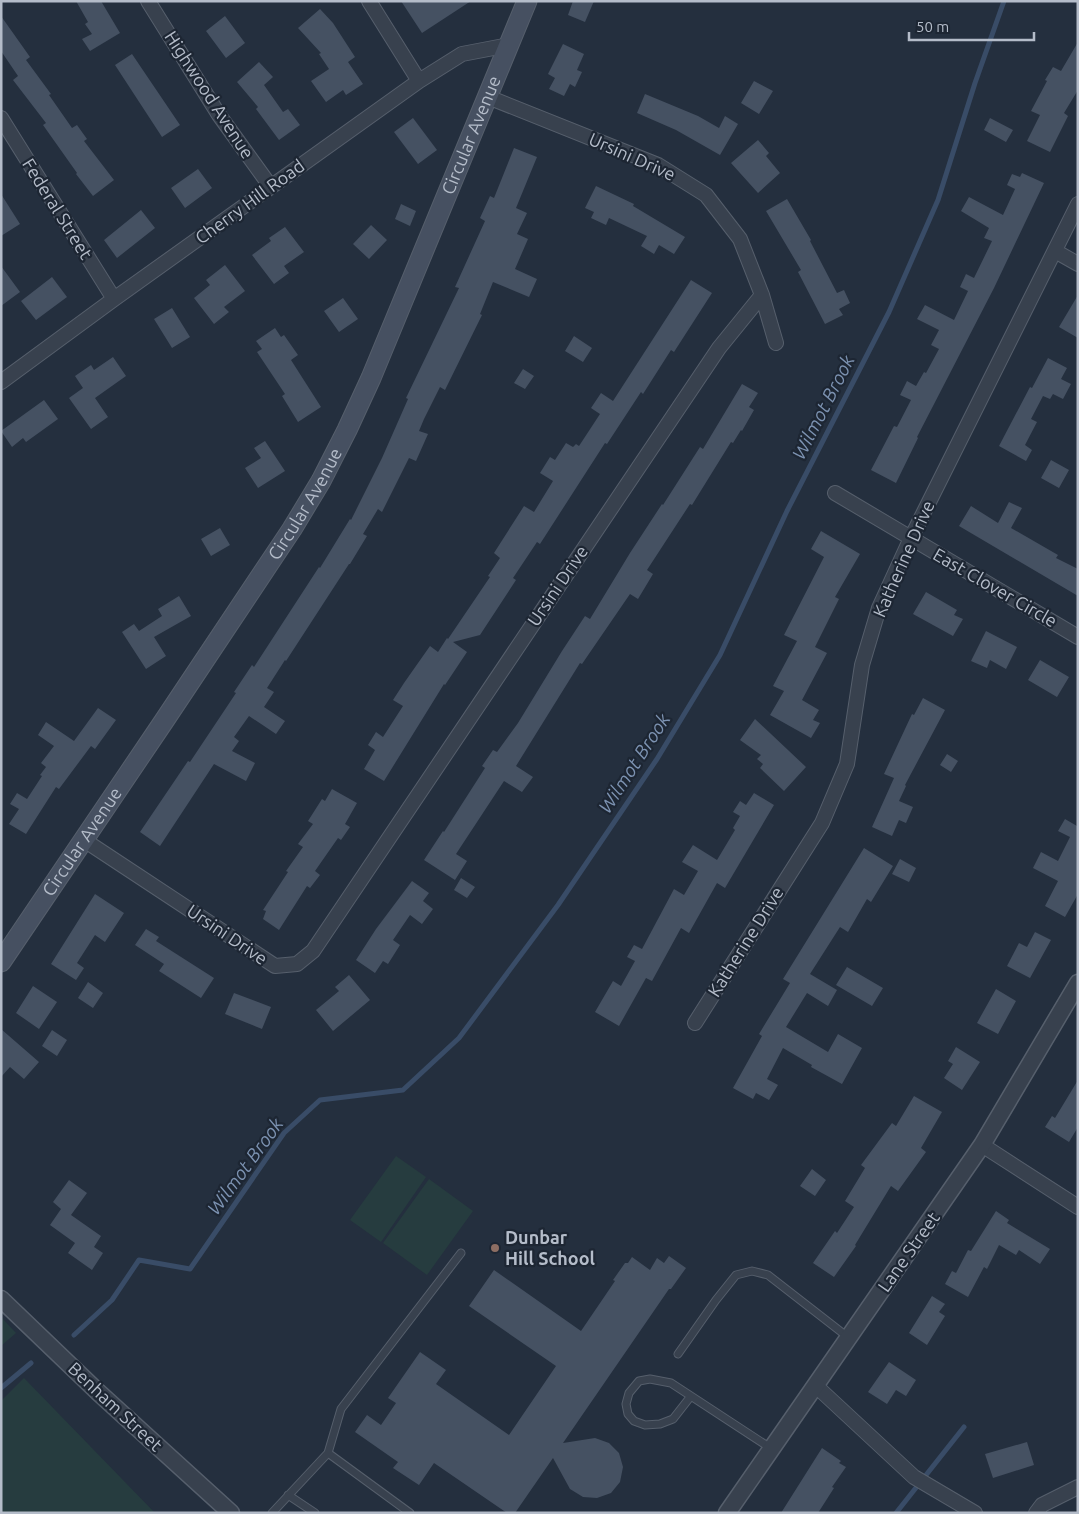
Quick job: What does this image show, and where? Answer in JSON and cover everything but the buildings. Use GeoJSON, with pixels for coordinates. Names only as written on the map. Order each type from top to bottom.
{"type":"FeatureCollection","features":[{"type":"Feature","properties":{"kind":"main road","name":"Circular Avenue"},"geometry":{"type":"LineString","coordinates":[[1,962],[287,537],[320,481],[347,430],[371,378],[527,1]]}},
{"type":"Feature","properties":{"kind":"street","name":"Highwood Avenue"},"geometry":{"type":"LineString","coordinates":[[148,1],[219,115],[271,187]]}},
{"type":"Feature","properties":{"kind":"street"},"geometry":{"type":"LineString","coordinates":[[369,1],[419,81]]}},
{"type":"Feature","properties":{"kind":"street","name":"Cherry Hill Road"},"geometry":{"type":"LineString","coordinates":[[1,382],[419,81],[462,54],[509,45]]}},
{"type":"Feature","properties":{"kind":"street","name":"Ursini Drive"},"geometry":{"type":"LineString","coordinates":[[84,840],[275,966],[297,964],[312,951],[719,348],[762,296],[740,240],[706,195],[658,165],[488,97]]}},
{"type":"Feature","properties":{"kind":"street","name":"Federal Street"},"geometry":{"type":"LineString","coordinates":[[1,118],[114,299]]}},
{"type":"Feature","properties":{"kind":"street","name":"Katherine Drive"},"geometry":{"type":"LineString","coordinates":[[696,1023],[822,823],[847,764],[862,665],[879,608],[911,538],[1078,204]]}},
{"type":"Feature","properties":{"kind":"street"},"geometry":{"type":"LineString","coordinates":[[1055,251],[1078,264]]}},
{"type":"Feature","properties":{"kind":"street"},"geometry":{"type":"LineString","coordinates":[[762,296],[776,343]]}},
{"type":"Feature","properties":{"kind":"street","name":"East Clover Circle"},"geometry":{"type":"LineString","coordinates":[[835,492],[1078,637]]}},
{"type":"Feature","properties":{"kind":"street","name":"Lane Street"},"geometry":{"type":"LineString","coordinates":[[727,1513],[982,1145],[1078,984]]}},
{"type":"Feature","properties":{"kind":"street"},"geometry":{"type":"LineString","coordinates":[[982,1145],[1078,1207]]}},
{"type":"Feature","properties":{"kind":"street","name":"Benham Street"},"geometry":{"type":"LineString","coordinates":[[1,1299],[98,1392],[231,1513]]}},
{"type":"Feature","properties":{"kind":"street"},"geometry":{"type":"LineString","coordinates":[[816,1386],[914,1476],[975,1513]]}},
{"type":"Feature","properties":{"kind":"street"},"geometry":{"type":"LineString","coordinates":[[1036,1513],[1042,1505],[1078,1487]]}},
{"type":"Feature","properties":{"kind":"lane"},"geometry":{"type":"LineString","coordinates":[[272,1513],[328,1453],[341,1409],[461,1253]]}},
{"type":"Feature","properties":{"kind":"lane"},"geometry":{"type":"LineString","coordinates":[[678,1354],[736,1275],[752,1271],[768,1275],[849,1338]]}},
{"type":"Feature","properties":{"kind":"lane"},"geometry":{"type":"LineString","coordinates":[[691,1396],[672,1418],[660,1424],[645,1425],[634,1421],[628,1414],[626,1404],[629,1393],[639,1381],[650,1379],[671,1383],[773,1449]]}},
{"type":"Feature","properties":{"kind":"lane"},"geometry":{"type":"LineString","coordinates":[[328,1453],[410,1513]]}},
{"type":"Feature","properties":{"kind":"lane"},"geometry":{"type":"LineString","coordinates":[[288,1495],[315,1513]]}},
{"type":"Feature","properties":{"kind":"green space"},"geometry":{"type":"Polygon","coordinates":[[[396,1156],[426,1177],[381,1242],[350,1220],[396,1156]]]}},
{"type":"Feature","properties":{"kind":"green space"},"geometry":{"type":"Polygon","coordinates":[[[429,1179],[473,1211],[427,1275],[383,1243],[429,1179]]]}},
{"type":"Feature","properties":{"kind":"green space"},"geometry":{"type":"Polygon","coordinates":[[[1,1317],[16,1333],[1,1346],[1,1317]]]}},
{"type":"Feature","properties":{"kind":"green space"},"geometry":{"type":"Polygon","coordinates":[[[24,1378],[155,1513],[1,1513],[1,1401],[24,1378]]]}},
{"type":"Feature","properties":{"kind":"waterway","name":"Wilmot Brook"},"geometry":{"type":"LineString","coordinates":[[74,1335],[112,1300],[139,1260],[190,1269],[284,1133],[320,1100],[403,1090],[459,1038],[558,905],[657,759],[720,655],[787,511],[889,312],[938,200],[975,83],[1004,1]]}},
{"type":"Feature","properties":{"kind":"waterway","name":"Wilmot Brook"},"geometry":{"type":"LineString","coordinates":[[1,1388],[31,1363]]}},
{"type":"Feature","properties":{"kind":"waterway"},"geometry":{"type":"LineString","coordinates":[[896,1513],[964,1427]]}},
{"type":"Feature","properties":{"kind":"place","name":"Dunbar Hill School"},"geometry":{"type":"Point","coordinates":[495,1248]}}]}
